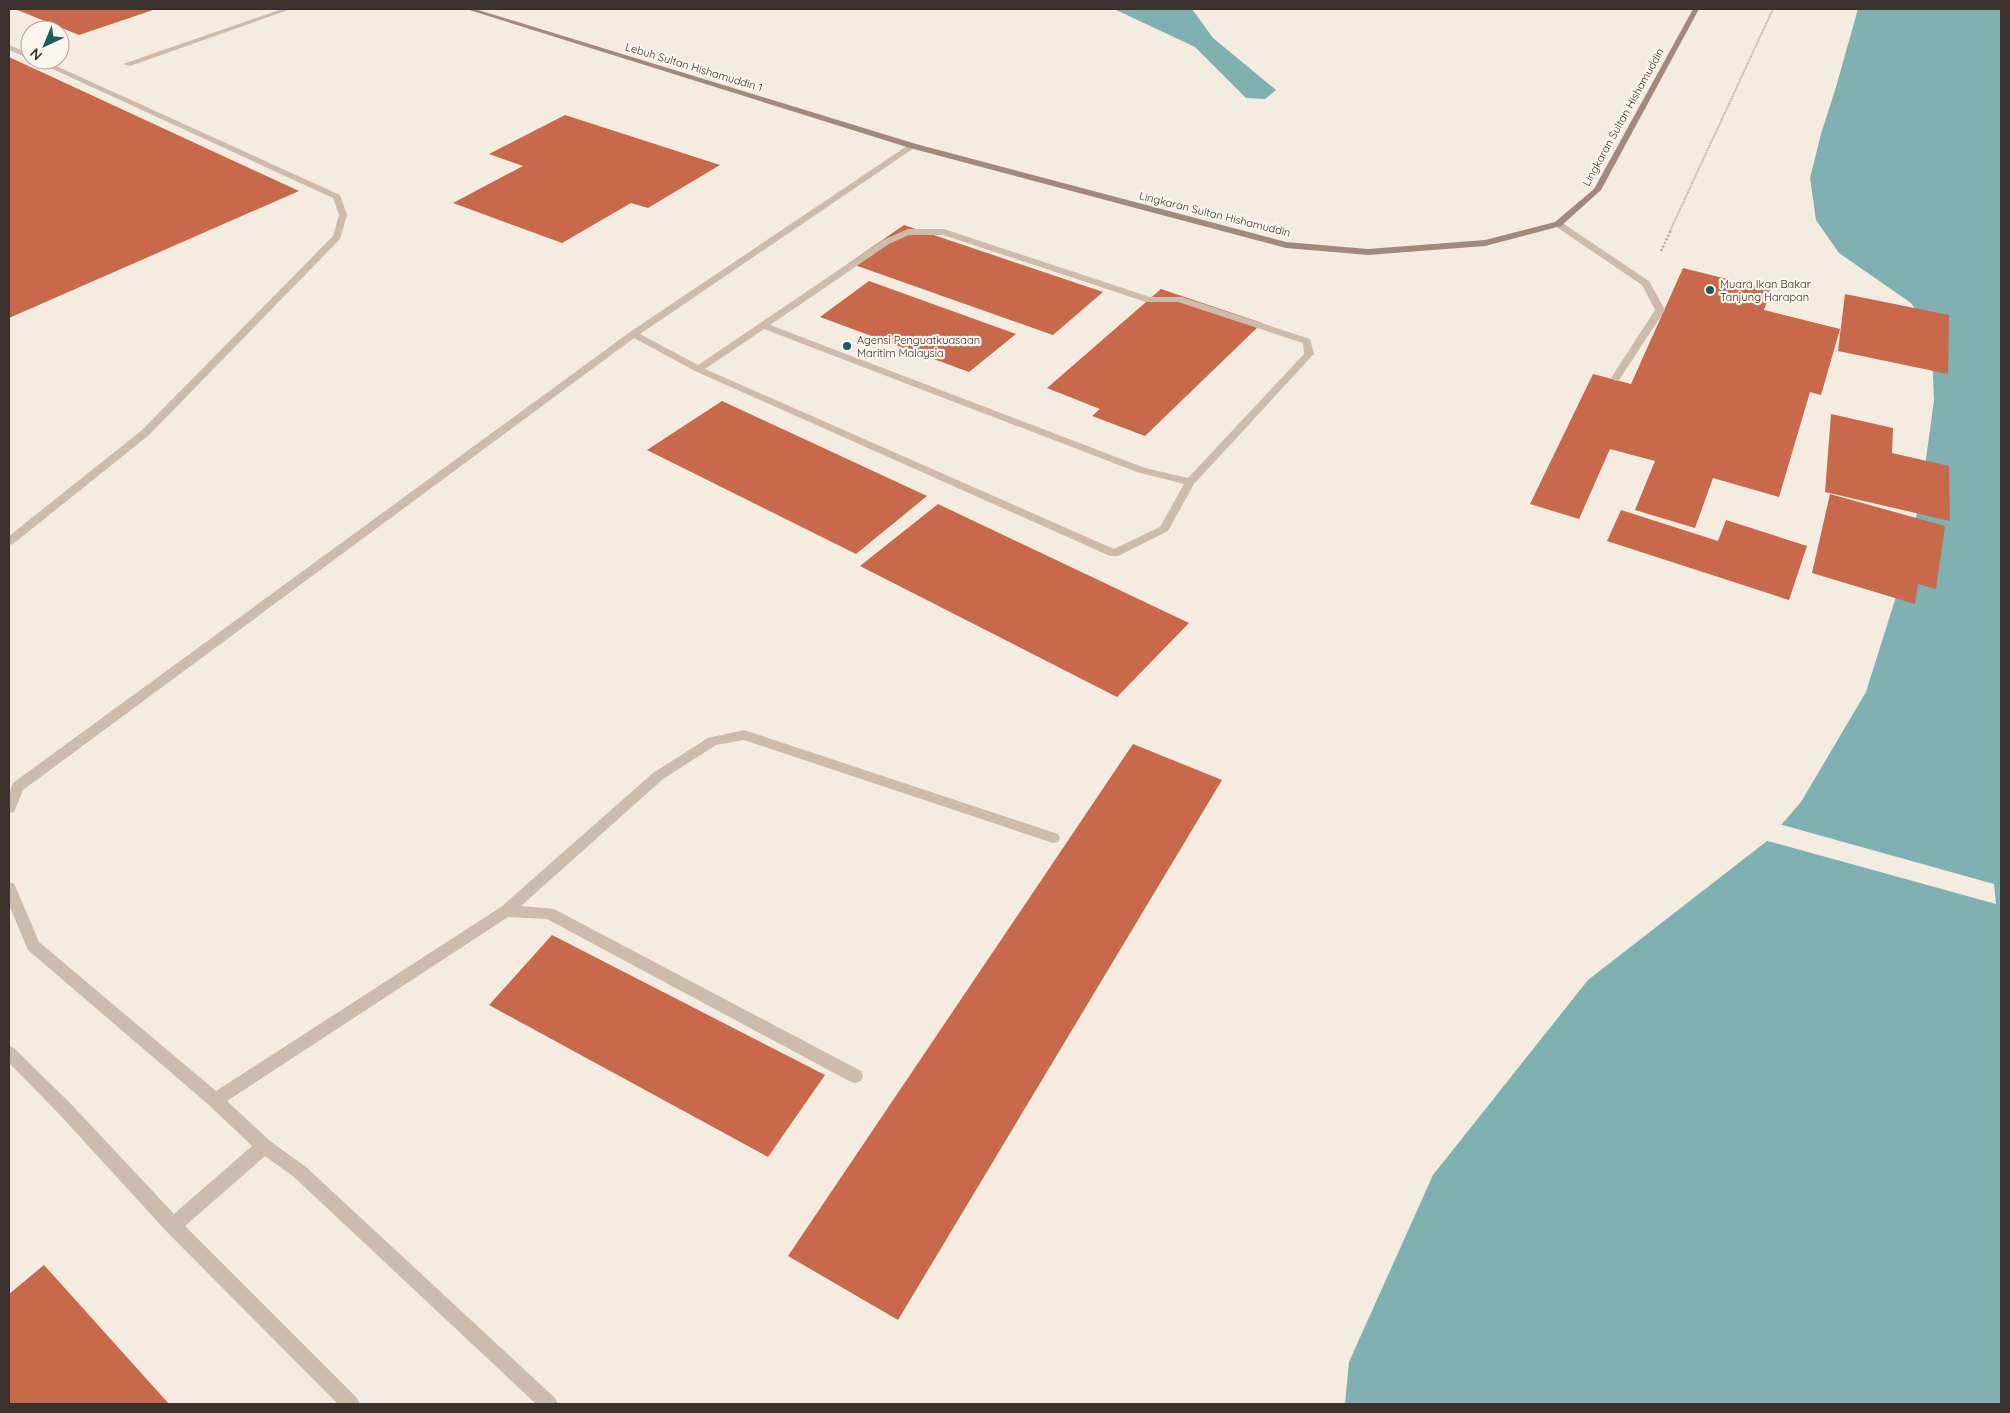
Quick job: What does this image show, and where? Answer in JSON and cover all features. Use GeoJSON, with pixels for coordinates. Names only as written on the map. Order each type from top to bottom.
{"type":"FeatureCollection","features":[{"type":"Feature","properties":{"kind":"street","name":"Lebuh Sultan Hishamuddin 1"},"geometry":{"type":"LineString","coordinates":[[469,9],[913,146]]}},
{"type":"Feature","properties":{"kind":"street","name":"Lingkaran Sultan Hishamuddin"},"geometry":{"type":"LineString","coordinates":[[913,146],[1286,245],[1368,252],[1485,243],[1558,224],[1598,190],[1696,9]]}},
{"type":"Feature","properties":{"kind":"lane"},"geometry":{"type":"LineString","coordinates":[[127,64],[288,9]]}},
{"type":"Feature","properties":{"kind":"lane"},"geometry":{"type":"LineString","coordinates":[[9,541],[145,433],[337,237],[343,215],[337,197],[59,70]]}},
{"type":"Feature","properties":{"kind":"lane"},"geometry":{"type":"LineString","coordinates":[[9,808],[18,787],[633,334],[913,146]]}},
{"type":"Feature","properties":{"kind":"lane"},"geometry":{"type":"LineString","coordinates":[[1558,224],[1646,283],[1660,310],[1616,378]]}},
{"type":"Feature","properties":{"kind":"lane"},"geometry":{"type":"LineString","coordinates":[[633,334],[698,369],[1114,553],[1164,529],[1190,482],[1310,354],[1307,341],[1179,299],[1149,300],[944,232],[908,232],[886,242],[698,369]]}},
{"type":"Feature","properties":{"kind":"lane"},"geometry":{"type":"LineString","coordinates":[[762,325],[1141,470],[1190,482]]}},
{"type":"Feature","properties":{"kind":"lane"},"geometry":{"type":"LineString","coordinates":[[215,1100],[506,911],[658,776],[713,741],[744,735],[1053,838]]}},
{"type":"Feature","properties":{"kind":"lane"},"geometry":{"type":"LineString","coordinates":[[9,888],[34,946],[215,1100],[264,1146],[300,1172],[550,1404]]}},
{"type":"Feature","properties":{"kind":"lane"},"geometry":{"type":"LineString","coordinates":[[506,911],[549,913],[855,1076]]}},
{"type":"Feature","properties":{"kind":"lane"},"geometry":{"type":"LineString","coordinates":[[9,1053],[66,1110],[173,1226],[351,1404]]}},
{"type":"Feature","properties":{"kind":"lane"},"geometry":{"type":"LineString","coordinates":[[173,1226],[264,1146]]}},
{"type":"Feature","properties":{"kind":"path"},"geometry":{"type":"LineString","coordinates":[[1646,283],[1773,9]]}},
{"type":"Feature","properties":{"kind":"water"},"geometry":{"type":"Polygon","coordinates":[[[1114,9],[1192,9],[1213,38],[1276,90],[1265,99],[1246,98],[1195,47],[1114,9]]]}},
{"type":"Feature","properties":{"kind":"water"},"geometry":{"type":"Polygon","coordinates":[[[1858,9],[2001,9],[2001,1404],[1345,1404],[1349,1362],[1433,1175],[1588,980],[1767,841],[1801,802],[1866,692],[1900,584],[1921,496],[1934,400],[1931,333],[1911,303],[1839,253],[1816,220],[1810,178],[1858,9]]]}},
{"type":"Feature","properties":{"kind":"pier"},"geometry":{"type":"Polygon","coordinates":[[[1779,824],[1994,884],[1996,904],[1764,840],[1779,824]]]}},
{"type":"Feature","properties":{"kind":"building"},"geometry":{"type":"Polygon","coordinates":[[[15,9],[156,9],[79,35],[70,31],[70,20],[42,20],[15,9]]]}},
{"type":"Feature","properties":{"kind":"building"},"geometry":{"type":"Polygon","coordinates":[[[9,57],[20,62],[20,70],[37,70],[299,191],[9,318],[9,57]]]}},
{"type":"Feature","properties":{"kind":"building"},"geometry":{"type":"Polygon","coordinates":[[[565,115],[720,165],[648,208],[631,203],[562,243],[453,203],[523,166],[489,154],[565,115]]]}},
{"type":"Feature","properties":{"kind":"building"},"geometry":{"type":"Polygon","coordinates":[[[904,225],[1103,292],[1053,335],[849,263],[904,225]]]}},
{"type":"Feature","properties":{"kind":"building"},"geometry":{"type":"Polygon","coordinates":[[[1683,268],[1771,290],[1764,310],[1840,329],[1821,395],[1810,392],[1779,497],[1713,478],[1695,528],[1635,510],[1655,461],[1610,449],[1579,519],[1530,504],[1593,374],[1631,384],[1683,268]]]}},
{"type":"Feature","properties":{"kind":"building"},"geometry":{"type":"Polygon","coordinates":[[[869,281],[1016,334],[969,372],[820,317],[869,281]]]}},
{"type":"Feature","properties":{"kind":"building"},"geometry":{"type":"Polygon","coordinates":[[[1161,289],[1262,323],[1145,436],[1092,416],[1100,409],[1047,388],[1161,289]]]}},
{"type":"Feature","properties":{"kind":"building"},"geometry":{"type":"Polygon","coordinates":[[[1845,294],[1949,315],[1948,374],[1838,351],[1845,294]]]}},
{"type":"Feature","properties":{"kind":"building"},"geometry":{"type":"Polygon","coordinates":[[[722,401],[927,496],[856,554],[647,450],[722,401]]]}},
{"type":"Feature","properties":{"kind":"building"},"geometry":{"type":"Polygon","coordinates":[[[1831,414],[1893,428],[1892,453],[1949,466],[1950,521],[1825,492],[1831,414]]]}},
{"type":"Feature","properties":{"kind":"building"},"geometry":{"type":"Polygon","coordinates":[[[1830,494],[1945,526],[1936,589],[1918,584],[1915,604],[1812,573],[1830,494]]]}},
{"type":"Feature","properties":{"kind":"building"},"geometry":{"type":"Polygon","coordinates":[[[938,504],[1189,623],[1117,697],[860,566],[938,504]]]}},
{"type":"Feature","properties":{"kind":"building"},"geometry":{"type":"Polygon","coordinates":[[[1621,510],[1718,541],[1726,520],[1807,546],[1789,600],[1607,541],[1621,510]]]}},
{"type":"Feature","properties":{"kind":"building"},"geometry":{"type":"Polygon","coordinates":[[[1133,744],[1222,780],[898,1320],[788,1256],[1133,744]]]}},
{"type":"Feature","properties":{"kind":"building"},"geometry":{"type":"Polygon","coordinates":[[[552,935],[825,1075],[768,1157],[489,1005],[552,935]]]}},
{"type":"Feature","properties":{"kind":"building"},"geometry":{"type":"Polygon","coordinates":[[[44,1265],[169,1404],[9,1404],[9,1294],[44,1265]]]}},
{"type":"Feature","properties":{"kind":"place","name":"Muara Ikan Bakar Tanjung Harapan"},"geometry":{"type":"Point","coordinates":[1710,290]}},
{"type":"Feature","properties":{"kind":"place","name":"Agensi Penguatkuasaan Maritim Malaysia"},"geometry":{"type":"Point","coordinates":[847,346]}}]}
